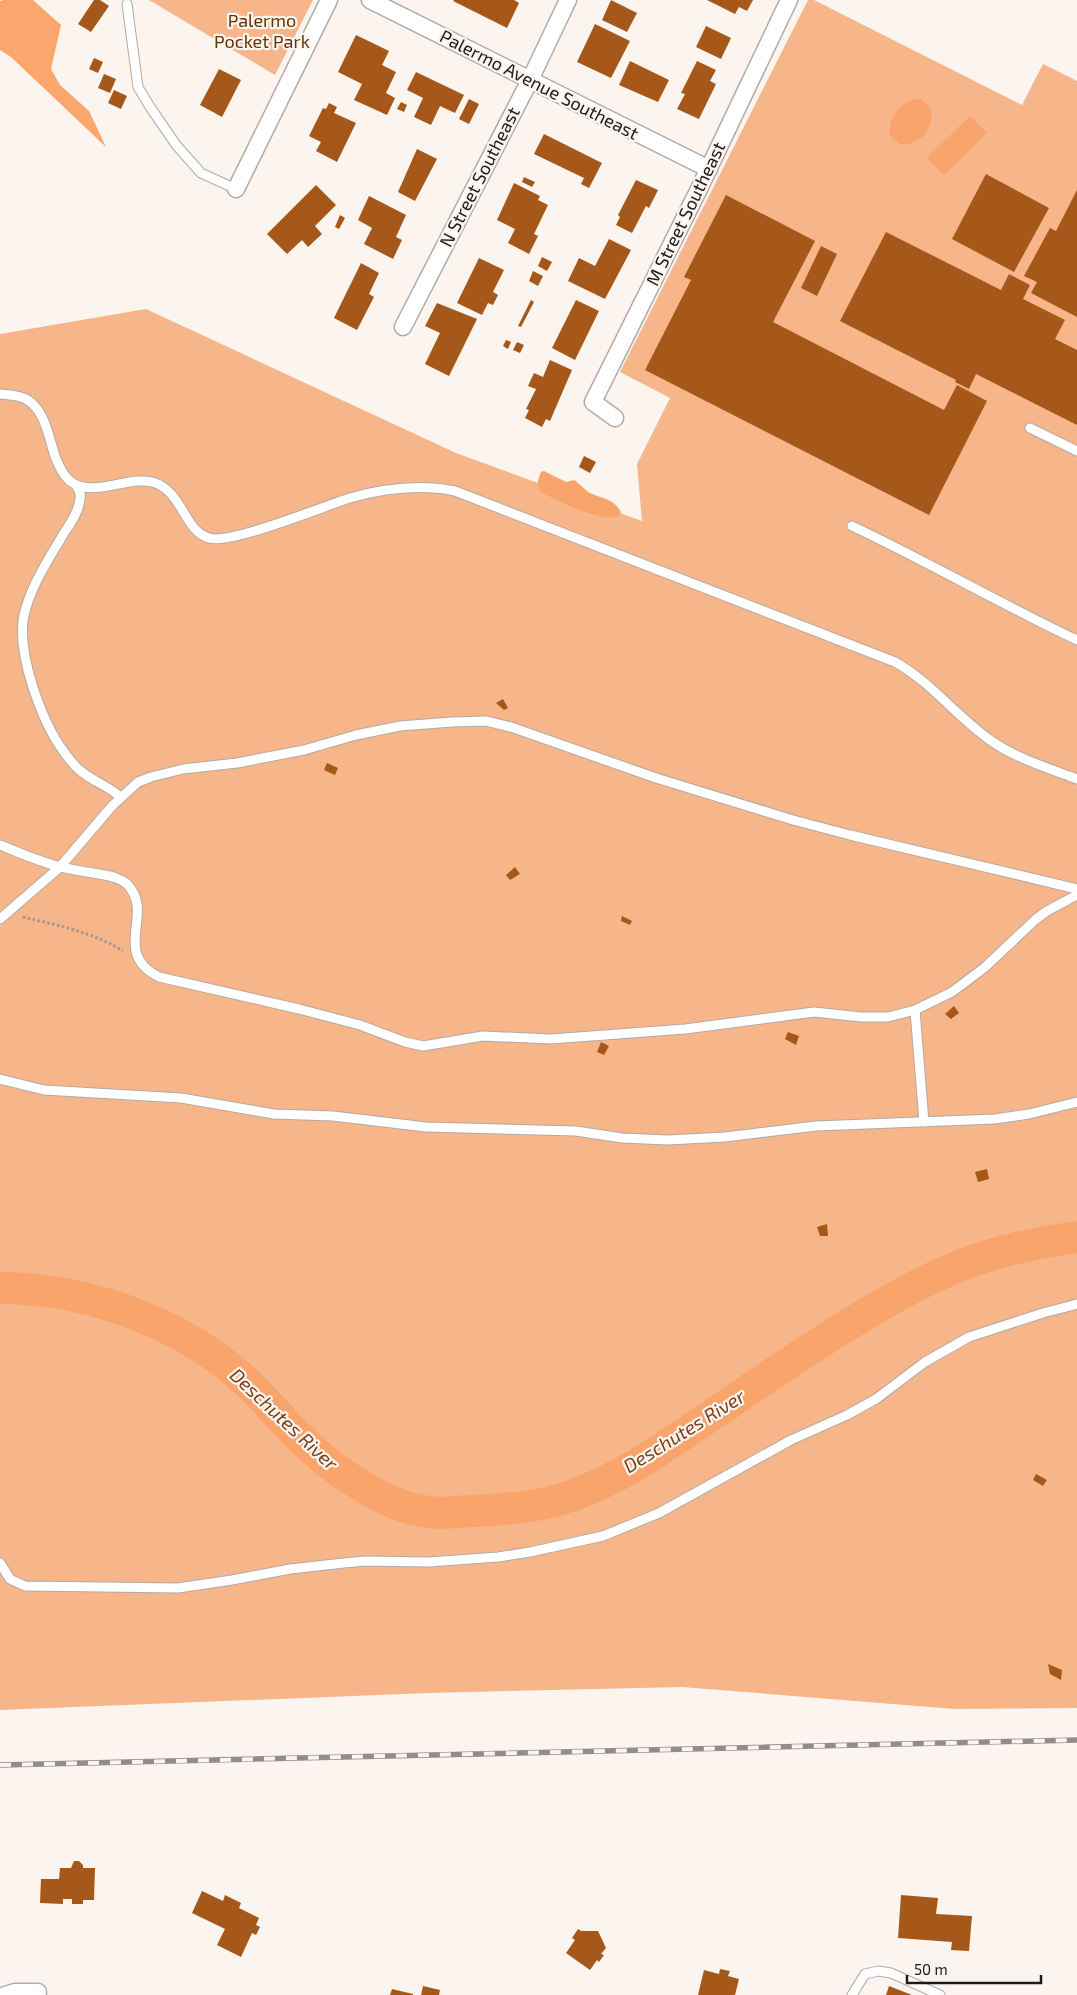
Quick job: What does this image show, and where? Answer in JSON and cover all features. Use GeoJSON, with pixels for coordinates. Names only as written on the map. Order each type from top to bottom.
{"type":"FeatureCollection","features":[{"type":"Feature","properties":{"kind":"street"},"geometry":{"type":"LineString","coordinates":[[236,189],[329,0]]}},
{"type":"Feature","properties":{"kind":"street","name":"Palermo Avenue Southeast"},"geometry":{"type":"LineString","coordinates":[[370,0],[709,169]]}},
{"type":"Feature","properties":{"kind":"street","name":"N Street Southeast"},"geometry":{"type":"LineString","coordinates":[[403,327],[530,80],[568,0]]}},
{"type":"Feature","properties":{"kind":"street","name":"M Street Southeast"},"geometry":{"type":"LineString","coordinates":[[614,418],[593,402],[709,169],[790,0]]}},
{"type":"Feature","properties":{"kind":"street"},"geometry":{"type":"LineString","coordinates":[[5,1995],[15,1992],[38,1992]]}},
{"type":"Feature","properties":{"kind":"lane"},"geometry":{"type":"LineString","coordinates":[[127,4],[138,87],[177,146],[201,173],[236,189]]}},
{"type":"Feature","properties":{"kind":"lane"},"geometry":{"type":"LineString","coordinates":[[0,394],[26,399],[36,409],[46,426],[60,469],[66,478],[76,485],[95,487],[144,481],[156,483],[175,497],[193,527],[207,538],[224,538],[247,532],[350,498],[386,489],[430,488],[455,491],[895,662],[925,682],[977,730],[997,745],[1077,779]]}},
{"type":"Feature","properties":{"kind":"lane"},"geometry":{"type":"LineString","coordinates":[[1030,428],[1077,451]]}},
{"type":"Feature","properties":{"kind":"lane"},"geometry":{"type":"LineString","coordinates":[[76,485],[81,496],[76,511],[39,576],[26,608],[23,624],[24,648],[33,686],[60,747],[81,772],[109,788],[120,798]]}},
{"type":"Feature","properties":{"kind":"lane"},"geometry":{"type":"LineString","coordinates":[[852,526],[917,557],[1029,617],[1077,640]]}},
{"type":"Feature","properties":{"kind":"lane"},"geometry":{"type":"LineString","coordinates":[[0,920],[60,867],[120,798],[138,782],[183,769],[237,763],[304,750],[356,735],[400,726],[486,721],[511,727],[656,778],[793,820],[1077,889]]}},
{"type":"Feature","properties":{"kind":"lane"},"geometry":{"type":"LineString","coordinates":[[0,845],[60,867],[118,878],[131,889],[138,904],[135,940],[137,958],[152,974],[169,981],[299,1009],[360,1025],[406,1042],[423,1046],[483,1036],[551,1040],[685,1029],[814,1012],[874,1018],[900,1015],[952,992],[984,968],[1047,910],[1077,895]]}},
{"type":"Feature","properties":{"kind":"lane"},"geometry":{"type":"LineString","coordinates":[[915,1010],[924,1122]]}},
{"type":"Feature","properties":{"kind":"lane"},"geometry":{"type":"LineString","coordinates":[[0,1079],[44,1090],[181,1098],[274,1114],[341,1117],[426,1127],[576,1132],[622,1138],[668,1140],[725,1137],[816,1126],[995,1119],[1029,1114],[1077,1102]]}},
{"type":"Feature","properties":{"kind":"lane"},"geometry":{"type":"LineString","coordinates":[[0,1562],[10,1579],[24,1586],[178,1588],[232,1580],[290,1568],[365,1561],[422,1562],[498,1557],[603,1536],[686,1499],[791,1440],[854,1411],[906,1378],[925,1362],[969,1337],[1077,1304]]}},
{"type":"Feature","properties":{"kind":"lane"},"geometry":{"type":"LineString","coordinates":[[852,1995],[865,1974],[878,1971],[891,1973],[940,1995]]}},
{"type":"Feature","properties":{"kind":"path"},"geometry":{"type":"LineString","coordinates":[[9,913],[82,932],[102,940],[141,964]]}},
{"type":"Feature","properties":{"kind":"green space","name":"Palermo Pocket Park"},"geometry":{"type":"Polygon","coordinates":[[[149,0],[313,0],[275,75],[149,0]]]}},
{"type":"Feature","properties":{"kind":"green space"},"geometry":{"type":"Polygon","coordinates":[[[808,0],[814,0],[1022,105],[1043,64],[1077,81],[1077,1708],[955,1709],[682,1687],[428,1693],[0,1710],[0,334],[146,309],[456,453],[642,521],[637,464],[670,398],[620,372],[808,0]]]}},
{"type":"Feature","properties":{"kind":"shaded area"},"geometry":{"type":"Polygon","coordinates":[[[33,0],[61,25],[51,69],[60,85],[89,111],[106,147],[11,57],[0,50],[0,1],[33,0]]]}},
{"type":"Feature","properties":{"kind":"shaded area"},"geometry":{"type":"Polygon","coordinates":[[[921,99],[932,110],[928,129],[915,142],[901,145],[890,135],[891,121],[902,105],[921,99]]]}},
{"type":"Feature","properties":{"kind":"shaded area"},"geometry":{"type":"Polygon","coordinates":[[[970,116],[987,133],[944,175],[927,158],[970,116]]]}},
{"type":"Feature","properties":{"kind":"shaded area"},"geometry":{"type":"Polygon","coordinates":[[[544,471],[566,482],[574,480],[590,493],[611,501],[618,507],[621,512],[620,515],[603,517],[571,507],[544,494],[539,490],[538,484],[541,472],[544,471]]]}},
{"type":"Feature","properties":{"kind":"building"},"geometry":{"type":"Polygon","coordinates":[[[94,0],[100,0],[109,6],[91,32],[78,24],[94,0]]]}},
{"type":"Feature","properties":{"kind":"building"},"geometry":{"type":"Polygon","coordinates":[[[454,0],[514,0],[519,3],[507,28],[454,0]]]}},
{"type":"Feature","properties":{"kind":"building"},"geometry":{"type":"Polygon","coordinates":[[[611,0],[637,13],[627,32],[602,20],[611,0]]]}},
{"type":"Feature","properties":{"kind":"building"},"geometry":{"type":"Polygon","coordinates":[[[707,0],[753,0],[747,11],[739,7],[735,14],[707,0]]]}},
{"type":"Feature","properties":{"kind":"building"},"geometry":{"type":"Polygon","coordinates":[[[595,24],[630,41],[611,78],[577,62],[595,24]]]}},
{"type":"Feature","properties":{"kind":"building"},"geometry":{"type":"Polygon","coordinates":[[[706,26],[731,38],[721,59],[696,47],[706,26]]]}},
{"type":"Feature","properties":{"kind":"building"},"geometry":{"type":"Polygon","coordinates":[[[356,35],[389,51],[382,65],[396,72],[386,93],[395,98],[387,115],[354,100],[362,84],[338,72],[356,35]]]}},
{"type":"Feature","properties":{"kind":"building"},"geometry":{"type":"Polygon","coordinates":[[[94,58],[103,62],[98,73],[89,69],[94,58]]]}},
{"type":"Feature","properties":{"kind":"building"},"geometry":{"type":"Polygon","coordinates":[[[630,61],[669,80],[658,102],[619,85],[630,61]]]}},
{"type":"Feature","properties":{"kind":"building"},"geometry":{"type":"Polygon","coordinates":[[[697,61],[716,70],[710,81],[716,84],[699,119],[677,109],[685,94],[681,93],[697,61]]]}},
{"type":"Feature","properties":{"kind":"building"},"geometry":{"type":"Polygon","coordinates":[[[219,69],[241,80],[222,117],[200,105],[219,69]]]}},
{"type":"Feature","properties":{"kind":"building"},"geometry":{"type":"Polygon","coordinates":[[[416,72],[464,95],[455,113],[440,106],[431,125],[414,117],[423,98],[407,90],[416,72]]]}},
{"type":"Feature","properties":{"kind":"building"},"geometry":{"type":"Polygon","coordinates":[[[104,74],[116,79],[110,93],[98,88],[104,74]]]}},
{"type":"Feature","properties":{"kind":"building"},"geometry":{"type":"Polygon","coordinates":[[[114,90],[127,96],[121,109],[108,103],[114,90]]]}},
{"type":"Feature","properties":{"kind":"building"},"geometry":{"type":"Polygon","coordinates":[[[469,99],[479,104],[469,124],[459,119],[469,99]]]}},
{"type":"Feature","properties":{"kind":"building"},"geometry":{"type":"Polygon","coordinates":[[[401,102],[407,105],[404,112],[397,109],[401,102]]]}},
{"type":"Feature","properties":{"kind":"building"},"geometry":{"type":"Polygon","coordinates":[[[329,103],[337,107],[334,113],[356,123],[337,162],[316,151],[321,142],[309,136],[323,108],[326,109],[329,103]]]}},
{"type":"Feature","properties":{"kind":"building"},"geometry":{"type":"Polygon","coordinates":[[[544,134],[602,163],[589,188],[581,184],[584,178],[534,154],[544,134]]]}},
{"type":"Feature","properties":{"kind":"building"},"geometry":{"type":"Polygon","coordinates":[[[417,149],[437,159],[415,201],[398,192],[417,149]]]}},
{"type":"Feature","properties":{"kind":"building"},"geometry":{"type":"Polygon","coordinates":[[[986,174],[1049,208],[1014,272],[952,239],[986,174]]]}},
{"type":"Feature","properties":{"kind":"building"},"geometry":{"type":"Polygon","coordinates":[[[524,177],[535,182],[532,187],[522,182],[524,177]]]}},
{"type":"Feature","properties":{"kind":"building"},"geometry":{"type":"Polygon","coordinates":[[[636,180],[658,190],[649,208],[646,206],[632,233],[616,225],[620,217],[618,215],[636,180]]]}},
{"type":"Feature","properties":{"kind":"building"},"geometry":{"type":"Polygon","coordinates":[[[514,183],[540,196],[538,200],[548,205],[534,234],[538,236],[529,254],[508,243],[515,229],[497,220],[514,183]]]}},
{"type":"Feature","properties":{"kind":"building"},"geometry":{"type":"Polygon","coordinates":[[[316,185],[336,205],[315,226],[322,234],[308,247],[302,240],[287,254],[267,234],[316,185]]]}},
{"type":"Feature","properties":{"kind":"building"},"geometry":{"type":"Polygon","coordinates":[[[1077,190],[1077,317],[1031,293],[1037,282],[1024,276],[1050,228],[1056,231],[1077,190]]]}},
{"type":"Feature","properties":{"kind":"building"},"geometry":{"type":"Polygon","coordinates":[[[726,195],[815,241],[773,322],[944,410],[957,385],[987,401],[929,515],[645,370],[691,280],[684,277],[726,195]]]}},
{"type":"Feature","properties":{"kind":"building"},"geometry":{"type":"Polygon","coordinates":[[[369,196],[406,215],[396,237],[402,240],[393,259],[364,244],[372,228],[358,220],[369,196]]]}},
{"type":"Feature","properties":{"kind":"building"},"geometry":{"type":"Polygon","coordinates":[[[340,215],[345,218],[339,229],[335,227],[340,215]]]}},
{"type":"Feature","properties":{"kind":"building"},"geometry":{"type":"Polygon","coordinates":[[[886,232],[1001,290],[1009,274],[1030,285],[1023,299],[1065,320],[1055,339],[1077,350],[1077,425],[976,374],[969,389],[955,382],[956,380],[840,321],[886,232]]]}},
{"type":"Feature","properties":{"kind":"building"},"geometry":{"type":"Polygon","coordinates":[[[609,239],[631,250],[605,299],[568,281],[579,258],[595,266],[609,239]]]}},
{"type":"Feature","properties":{"kind":"building"},"geometry":{"type":"Polygon","coordinates":[[[821,246],[837,254],[817,296],[801,288],[821,246]]]}},
{"type":"Feature","properties":{"kind":"building"},"geometry":{"type":"Polygon","coordinates":[[[542,257],[552,262],[547,271],[538,266],[542,257]]]}},
{"type":"Feature","properties":{"kind":"building"},"geometry":{"type":"Polygon","coordinates":[[[479,258],[504,270],[493,292],[498,295],[493,305],[488,303],[482,315],[457,303],[479,258]]]}},
{"type":"Feature","properties":{"kind":"building"},"geometry":{"type":"Polygon","coordinates":[[[361,263],[379,273],[369,294],[374,297],[357,330],[334,318],[361,263]]]}},
{"type":"Feature","properties":{"kind":"building"},"geometry":{"type":"Polygon","coordinates":[[[533,271],[543,276],[538,286],[529,281],[533,271]]]}},
{"type":"Feature","properties":{"kind":"building"},"geometry":{"type":"Polygon","coordinates":[[[531,300],[534,302],[521,327],[518,326],[531,300]]]}},
{"type":"Feature","properties":{"kind":"building"},"geometry":{"type":"Polygon","coordinates":[[[576,300],[599,311],[575,360],[552,348],[576,300]]]}},
{"type":"Feature","properties":{"kind":"building"},"geometry":{"type":"Polygon","coordinates":[[[437,303],[477,319],[449,376],[425,364],[440,333],[425,326],[437,303]]]}},
{"type":"Feature","properties":{"kind":"building"},"geometry":{"type":"Polygon","coordinates":[[[506,340],[511,342],[508,349],[503,346],[506,340]]]}},
{"type":"Feature","properties":{"kind":"building"},"geometry":{"type":"Polygon","coordinates":[[[517,342],[524,345],[520,353],[513,350],[517,342]]]}},
{"type":"Feature","properties":{"kind":"building"},"geometry":{"type":"Polygon","coordinates":[[[550,360],[572,370],[550,421],[546,419],[542,427],[525,418],[529,410],[526,409],[536,389],[528,386],[534,373],[543,377],[550,360]]]}},
{"type":"Feature","properties":{"kind":"building"},"geometry":{"type":"Polygon","coordinates":[[[584,456],[596,462],[590,473],[579,467],[584,456]]]}},
{"type":"Feature","properties":{"kind":"building"},"geometry":{"type":"Polygon","coordinates":[[[503,699],[508,708],[504,710],[496,703],[503,699]]]}},
{"type":"Feature","properties":{"kind":"building"},"geometry":{"type":"Polygon","coordinates":[[[327,763],[338,768],[335,775],[324,770],[327,763]]]}},
{"type":"Feature","properties":{"kind":"building"},"geometry":{"type":"Polygon","coordinates":[[[515,867],[520,874],[510,880],[506,875],[515,867]]]}},
{"type":"Feature","properties":{"kind":"building"},"geometry":{"type":"Polygon","coordinates":[[[622,916],[632,921],[630,925],[621,921],[622,916]]]}},
{"type":"Feature","properties":{"kind":"building"},"geometry":{"type":"Polygon","coordinates":[[[954,1006],[959,1013],[951,1019],[945,1014],[954,1006]]]}},
{"type":"Feature","properties":{"kind":"building"},"geometry":{"type":"Polygon","coordinates":[[[788,1032],[799,1036],[796,1045],[785,1039],[788,1032]]]}},
{"type":"Feature","properties":{"kind":"building"},"geometry":{"type":"Polygon","coordinates":[[[601,1042],[609,1046],[604,1055],[597,1052],[601,1042]]]}},
{"type":"Feature","properties":{"kind":"building"},"geometry":{"type":"Polygon","coordinates":[[[987,1169],[989,1179],[978,1182],[975,1172],[987,1169]]]}},
{"type":"Feature","properties":{"kind":"building"},"geometry":{"type":"Polygon","coordinates":[[[827,1224],[828,1236],[820,1236],[817,1227],[827,1224]]]}},
{"type":"Feature","properties":{"kind":"building"},"geometry":{"type":"Polygon","coordinates":[[[1036,1474],[1047,1480],[1043,1486],[1033,1480],[1036,1474]]]}},
{"type":"Feature","properties":{"kind":"building"},"geometry":{"type":"Polygon","coordinates":[[[1048,1664],[1062,1670],[1061,1680],[1050,1674],[1048,1664]]]}},
{"type":"Feature","properties":{"kind":"building"},"geometry":{"type":"Polygon","coordinates":[[[74,1861],[79,1861],[83,1868],[95,1868],[94,1900],[83,1900],[83,1904],[72,1904],[72,1899],[63,1899],[63,1904],[40,1903],[41,1879],[59,1879],[60,1868],[71,1868],[74,1861]]]}},
{"type":"Feature","properties":{"kind":"building"},"geometry":{"type":"Polygon","coordinates":[[[202,1891],[223,1901],[225,1895],[241,1903],[239,1908],[259,1918],[256,1925],[260,1927],[256,1935],[252,1933],[241,1957],[217,1945],[225,1929],[192,1913],[202,1891]]]}},
{"type":"Feature","properties":{"kind":"building"},"geometry":{"type":"Polygon","coordinates":[[[901,1895],[938,1898],[936,1914],[972,1916],[969,1951],[951,1950],[952,1942],[898,1938],[901,1895]]]}},
{"type":"Feature","properties":{"kind":"building"},"geometry":{"type":"Polygon","coordinates":[[[578,1929],[581,1931],[598,1931],[606,1948],[601,1954],[604,1955],[599,1962],[597,1960],[590,1970],[566,1953],[575,1940],[572,1938],[578,1929]]]}},
{"type":"Feature","properties":{"kind":"building"},"geometry":{"type":"Polygon","coordinates":[[[720,1969],[730,1971],[728,1976],[739,1979],[735,1995],[698,1995],[704,1970],[719,1974],[720,1969]]]}},
{"type":"Feature","properties":{"kind":"building"},"geometry":{"type":"Polygon","coordinates":[[[423,1986],[440,1990],[439,1995],[421,1995],[423,1986]]]}},
{"type":"Feature","properties":{"kind":"building"},"geometry":{"type":"Polygon","coordinates":[[[889,1986],[912,1995],[886,1995],[889,1986]]]}},
{"type":"Feature","properties":{"kind":"building"},"geometry":{"type":"Polygon","coordinates":[[[392,1989],[413,1994],[413,1995],[390,1995],[392,1989]]]}},
{"type":"Feature","properties":{"kind":"waterway","name":"Deschutes River"},"geometry":{"type":"LineString","coordinates":[[0,1288],[65,1294],[97,1301],[159,1324],[188,1339],[216,1357],[241,1377],[319,1456],[348,1477],[369,1490],[401,1505],[415,1510],[443,1513],[535,1505],[559,1500],[591,1488],[647,1458],[810,1349],[910,1289],[956,1267],[987,1256],[1054,1240],[1077,1237]]}},
{"type":"Feature","properties":{"kind":"railway"},"geometry":{"type":"LineString","coordinates":[[0,1765],[1077,1740]]}}]}
